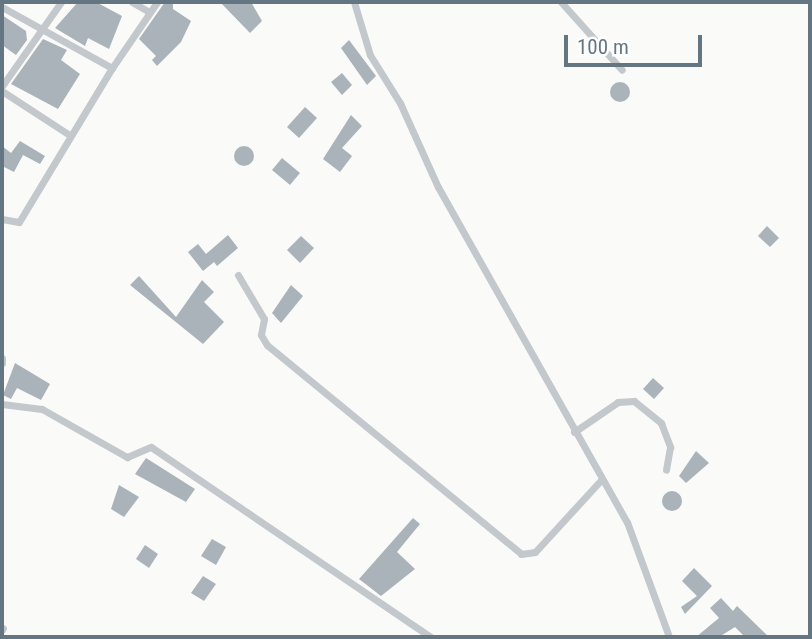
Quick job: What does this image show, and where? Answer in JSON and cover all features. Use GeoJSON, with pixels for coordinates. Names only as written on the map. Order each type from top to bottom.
{"type":"FeatureCollection","features":[{"type":"Feature","properties":{"kind":"street"},"geometry":{"type":"LineString","coordinates":[[61,2],[2,89],[68,134]]}},
{"type":"Feature","properties":{"kind":"street"},"geometry":{"type":"LineString","coordinates":[[132,2],[149,12]]}},
{"type":"Feature","properties":{"kind":"street"},"geometry":{"type":"LineString","coordinates":[[2,219],[19,222],[68,134],[157,2]]}},
{"type":"Feature","properties":{"kind":"street"},"geometry":{"type":"LineString","coordinates":[[354,2],[370,55],[637,544],[670,637]]}},
{"type":"Feature","properties":{"kind":"street"},"geometry":{"type":"LineString","coordinates":[[561,2],[622,70]]}},
{"type":"Feature","properties":{"kind":"street"},"geometry":{"type":"LineString","coordinates":[[2,7],[112,68]]}},
{"type":"Feature","properties":{"kind":"street"},"geometry":{"type":"LineString","coordinates":[[238,275],[264,319],[261,335],[267,345],[521,554],[535,552],[601,480]]}},
{"type":"Feature","properties":{"kind":"street"},"geometry":{"type":"LineString","coordinates":[[574,432],[618,402],[634,401],[661,423],[670,447],[666,470]]}},
{"type":"Feature","properties":{"kind":"street"},"geometry":{"type":"LineString","coordinates":[[2,404],[42,409],[127,457],[151,447],[431,637]]}},
{"type":"Feature","properties":{"kind":"building"},"geometry":{"type":"Polygon","coordinates":[[[78,2],[96,2],[122,16],[109,49],[88,38],[85,46],[55,28],[78,2]]]}},
{"type":"Feature","properties":{"kind":"building"},"geometry":{"type":"Polygon","coordinates":[[[165,2],[173,2],[173,9],[191,21],[181,42],[157,66],[152,60],[156,56],[139,39],[165,2]]]}},
{"type":"Feature","properties":{"kind":"building"},"geometry":{"type":"Polygon","coordinates":[[[220,2],[251,2],[262,21],[250,33],[220,2]]]}},
{"type":"Feature","properties":{"kind":"building"},"geometry":{"type":"Polygon","coordinates":[[[2,15],[26,31],[27,40],[16,55],[2,45],[2,15]]]}},
{"type":"Feature","properties":{"kind":"building"},"geometry":{"type":"Polygon","coordinates":[[[43,39],[67,50],[61,60],[80,74],[58,109],[11,84],[43,39]]]}},
{"type":"Feature","properties":{"kind":"building"},"geometry":{"type":"Polygon","coordinates":[[[349,40],[376,76],[367,85],[341,48],[349,40]]]}},
{"type":"Feature","properties":{"kind":"building"},"geometry":{"type":"Polygon","coordinates":[[[342,73],[352,85],[342,95],[331,82],[342,73]]]}},
{"type":"Feature","properties":{"kind":"building"},"geometry":{"type":"Polygon","coordinates":[[[620,82],[627,85],[630,92],[627,99],[620,102],[613,99],[610,92],[613,85],[620,82]]]}},
{"type":"Feature","properties":{"kind":"building"},"geometry":{"type":"Polygon","coordinates":[[[305,107],[317,118],[299,138],[287,127],[305,107]]]}},
{"type":"Feature","properties":{"kind":"building"},"geometry":{"type":"Polygon","coordinates":[[[351,115],[362,126],[342,148],[352,156],[340,172],[323,159],[351,115]]]}},
{"type":"Feature","properties":{"kind":"building"},"geometry":{"type":"Polygon","coordinates":[[[20,141],[45,156],[40,164],[23,155],[14,172],[2,166],[2,146],[11,153],[20,141]]]}},
{"type":"Feature","properties":{"kind":"building"},"geometry":{"type":"Polygon","coordinates":[[[244,146],[251,149],[254,156],[251,163],[244,166],[237,163],[234,156],[237,149],[244,146]]]}},
{"type":"Feature","properties":{"kind":"building"},"geometry":{"type":"Polygon","coordinates":[[[282,158],[300,173],[290,185],[272,170],[282,158]]]}},
{"type":"Feature","properties":{"kind":"building"},"geometry":{"type":"Polygon","coordinates":[[[767,226],[779,238],[770,247],[758,236],[767,226]]]}},
{"type":"Feature","properties":{"kind":"building"},"geometry":{"type":"Polygon","coordinates":[[[228,235],[238,248],[217,266],[214,262],[203,271],[188,252],[198,244],[206,254],[228,235]]]}},
{"type":"Feature","properties":{"kind":"building"},"geometry":{"type":"Polygon","coordinates":[[[301,236],[314,248],[300,263],[287,250],[301,236]]]}},
{"type":"Feature","properties":{"kind":"building"},"geometry":{"type":"Polygon","coordinates":[[[139,276],[176,317],[202,280],[214,292],[204,302],[224,322],[203,344],[130,285],[139,276]]]}},
{"type":"Feature","properties":{"kind":"building"},"geometry":{"type":"Polygon","coordinates":[[[291,285],[303,296],[281,323],[272,313],[291,285]]]}},
{"type":"Feature","properties":{"kind":"building"},"geometry":{"type":"Polygon","coordinates":[[[15,363],[50,384],[41,400],[17,388],[11,399],[3,395],[15,363]]]}},
{"type":"Feature","properties":{"kind":"building"},"geometry":{"type":"Polygon","coordinates":[[[653,378],[664,388],[654,399],[643,389],[653,378]]]}},
{"type":"Feature","properties":{"kind":"building"},"geometry":{"type":"Polygon","coordinates":[[[696,451],[709,463],[686,483],[679,476],[696,451]]]}},
{"type":"Feature","properties":{"kind":"building"},"geometry":{"type":"Polygon","coordinates":[[[146,458],[195,489],[186,502],[135,474],[146,458]]]}},
{"type":"Feature","properties":{"kind":"building"},"geometry":{"type":"Polygon","coordinates":[[[119,485],[139,497],[124,517],[111,509],[119,485]]]}},
{"type":"Feature","properties":{"kind":"building"},"geometry":{"type":"Polygon","coordinates":[[[672,491],[679,494],[682,501],[679,508],[672,511],[665,508],[662,501],[665,494],[672,491]]]}},
{"type":"Feature","properties":{"kind":"building"},"geometry":{"type":"Polygon","coordinates":[[[413,518],[420,524],[397,552],[415,569],[381,596],[359,579],[413,518]]]}},
{"type":"Feature","properties":{"kind":"building"},"geometry":{"type":"Polygon","coordinates":[[[212,539],[226,547],[216,565],[201,556],[212,539]]]}},
{"type":"Feature","properties":{"kind":"building"},"geometry":{"type":"Polygon","coordinates":[[[145,545],[158,554],[149,568],[136,559],[145,545]]]}},
{"type":"Feature","properties":{"kind":"building"},"geometry":{"type":"Polygon","coordinates":[[[694,568],[712,586],[685,614],[681,607],[697,596],[682,581],[694,568]]]}},
{"type":"Feature","properties":{"kind":"building"},"geometry":{"type":"Polygon","coordinates":[[[203,576],[216,584],[204,601],[191,593],[203,576]]]}},
{"type":"Feature","properties":{"kind":"building"},"geometry":{"type":"Polygon","coordinates":[[[721,598],[733,611],[737,606],[769,637],[745,637],[735,627],[719,637],[696,637],[719,618],[710,608],[721,598]]]}}]}
